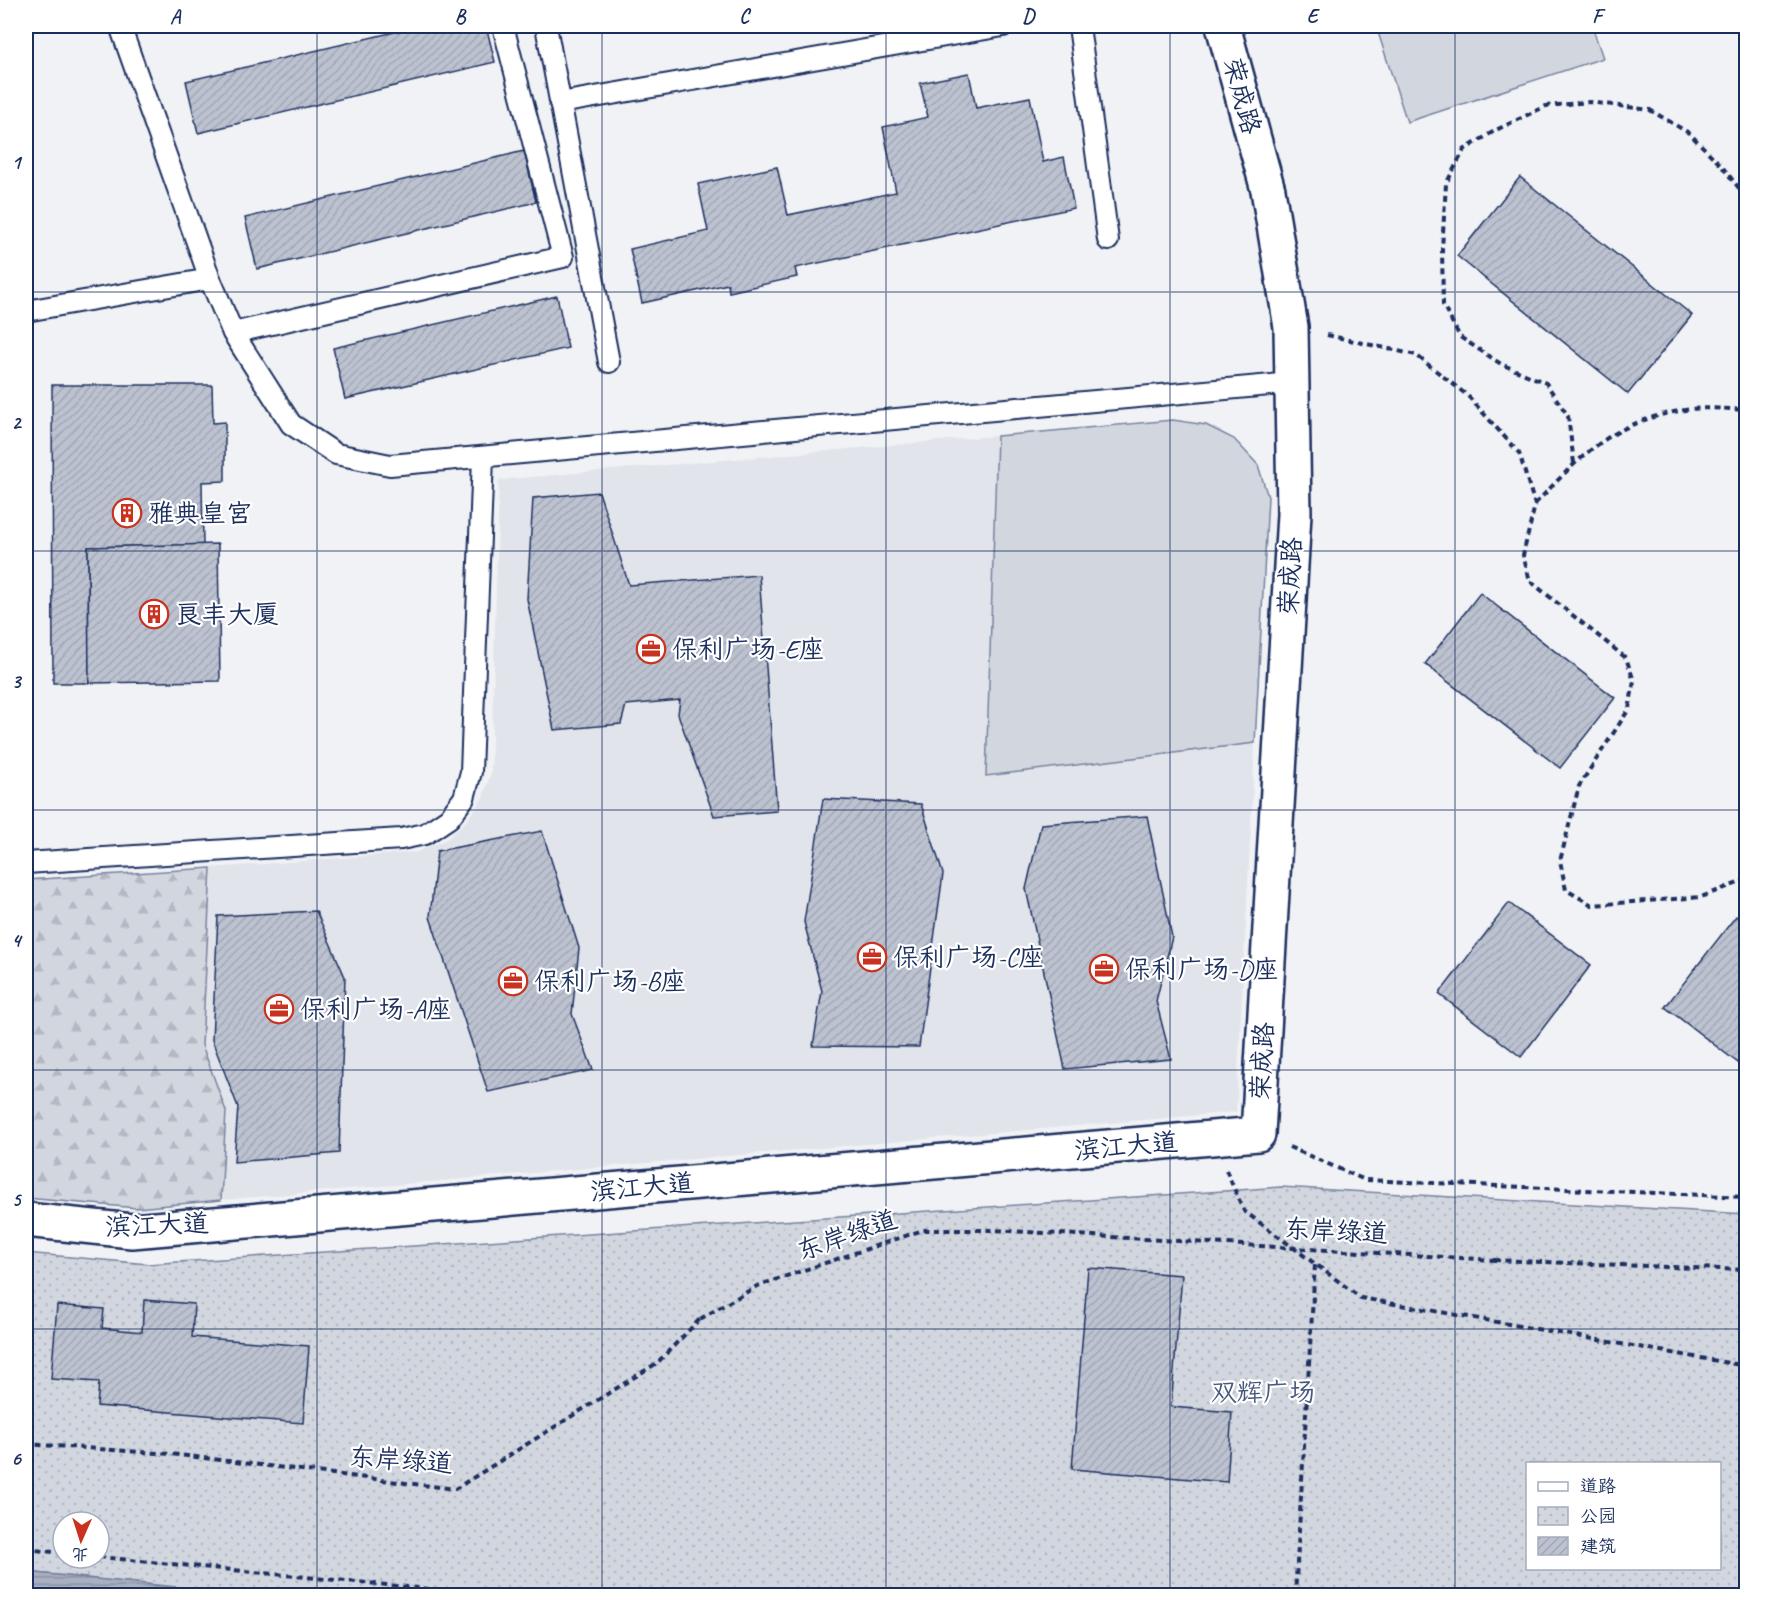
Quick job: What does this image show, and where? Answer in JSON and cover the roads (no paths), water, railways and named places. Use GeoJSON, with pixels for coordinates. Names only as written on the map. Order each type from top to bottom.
{"type":"FeatureCollection","features":[{"type":"Feature","properties":{"kind":"street","name":"荣成路"},"geometry":{"type":"LineString","coordinates":[[1223,26],[1268,190],[1291,327],[1294,514],[1258,1134]]}},
{"type":"Feature","properties":{"kind":"street","name":"滨江大道"},"geometry":{"type":"LineString","coordinates":[[26,1220],[132,1231],[1258,1134]]}},
{"type":"Feature","properties":{"kind":"lane"},"geometry":{"type":"LineString","coordinates":[[120,26],[210,279],[233,333],[291,424],[336,454],[390,465],[1292,383]]}},
{"type":"Feature","properties":{"kind":"lane"},"geometry":{"type":"LineString","coordinates":[[233,333],[563,257],[503,26]]}},
{"type":"Feature","properties":{"kind":"lane"},"geometry":{"type":"LineString","coordinates":[[546,26],[609,362]]}},
{"type":"Feature","properties":{"kind":"lane"},"geometry":{"type":"LineString","coordinates":[[560,104],[1003,26]]}},
{"type":"Feature","properties":{"kind":"lane"},"geometry":{"type":"LineString","coordinates":[[1079,26],[1108,240]]}},
{"type":"Feature","properties":{"kind":"lane"},"geometry":{"type":"LineString","coordinates":[[26,311],[210,279]]}},
{"type":"Feature","properties":{"kind":"lane"},"geometry":{"type":"LineString","coordinates":[[26,863],[401,839],[425,834],[449,819],[464,798],[471,772],[483,456]]}},
{"type":"Feature","properties":{"kind":"water"},"geometry":{"type":"Polygon","coordinates":[[[26,1572],[257,1595],[26,1595],[26,1572]]]}},
{"type":"Feature","properties":{"kind":"place","name":"雅典皇宫"},"geometry":{"type":"Point","coordinates":[127,513]}},
{"type":"Feature","properties":{"kind":"place","name":"良丰大厦"},"geometry":{"type":"Point","coordinates":[154,614]}},
{"type":"Feature","properties":{"kind":"place","name":"保利广场-E座"},"geometry":{"type":"Point","coordinates":[651,649]}},
{"type":"Feature","properties":{"kind":"place","name":"保利广场-C座"},"geometry":{"type":"Point","coordinates":[872,957]}},
{"type":"Feature","properties":{"kind":"place","name":"保利广场-D座"},"geometry":{"type":"Point","coordinates":[1104,969]}},
{"type":"Feature","properties":{"kind":"place","name":"保利广场-B座"},"geometry":{"type":"Point","coordinates":[513,981]}},
{"type":"Feature","properties":{"kind":"place","name":"保利广场-A座"},"geometry":{"type":"Point","coordinates":[279,1009]}},
{"type":"Feature","properties":{"kind":"park label","name":"双辉广场"},"geometry":{"type":"Point","coordinates":[1263,1392]}}]}
